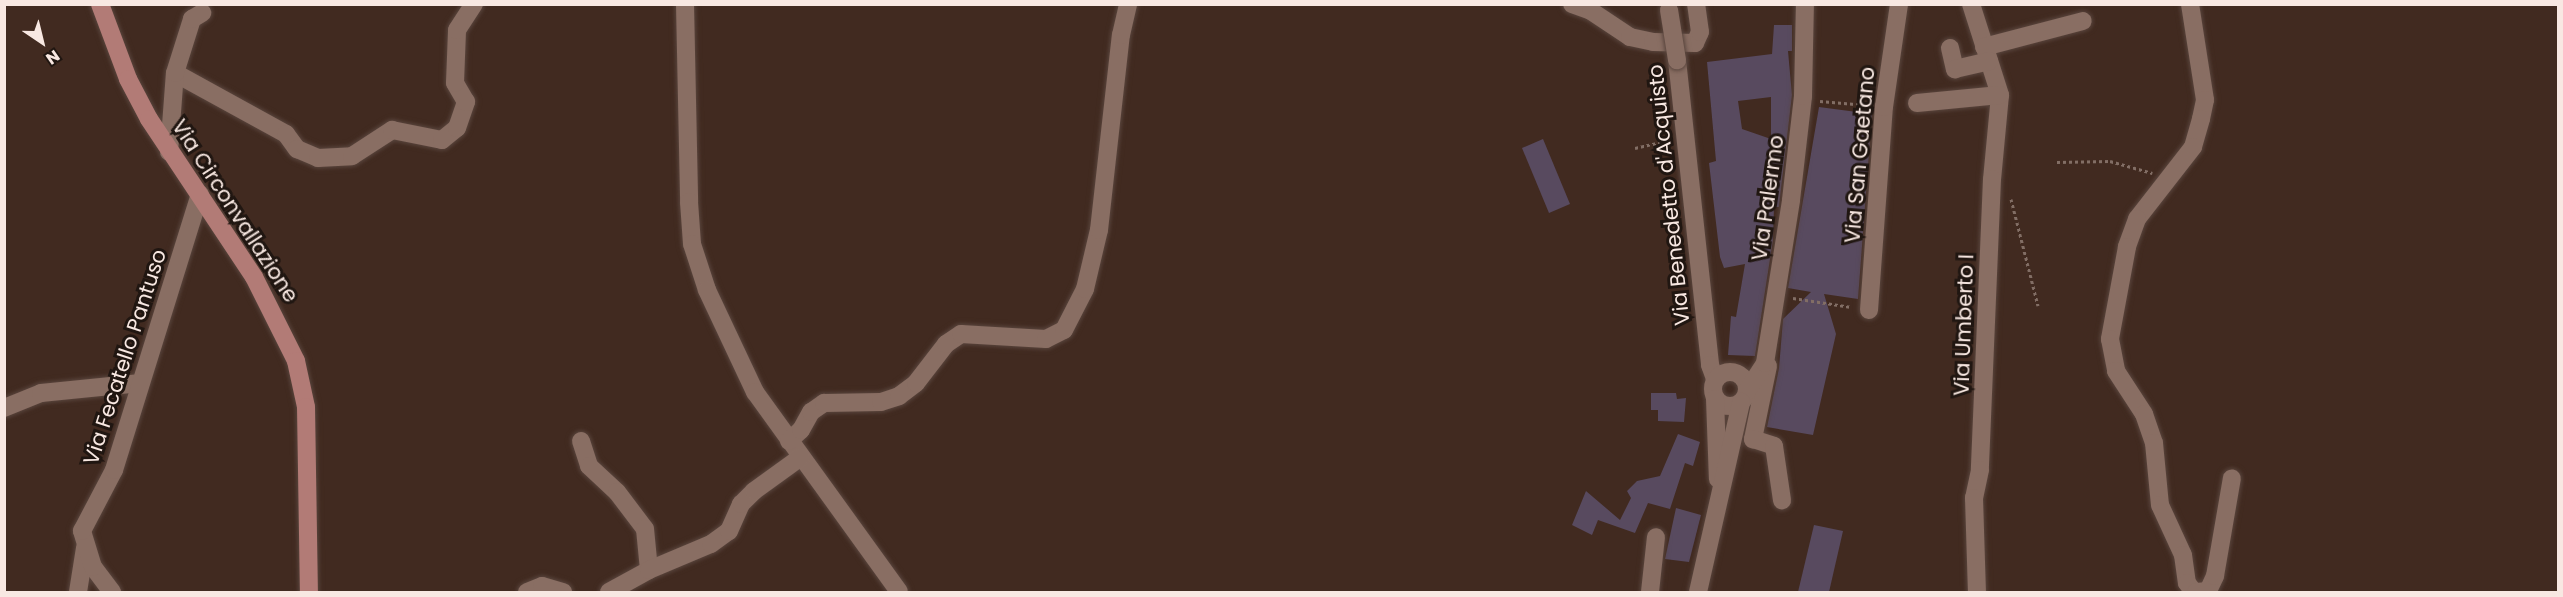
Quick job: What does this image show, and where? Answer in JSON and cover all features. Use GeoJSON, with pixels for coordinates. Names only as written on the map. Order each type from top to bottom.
{"type":"FeatureCollection","features":[{"type":"Feature","properties":{"kind":"main road","name":"Via Circonvallazione"},"geometry":{"type":"LineString","coordinates":[[100,4],[128,79],[169,152],[254,277],[296,361],[306,407],[309,592]]}},
{"type":"Feature","properties":{"kind":"street"},"geometry":{"type":"LineString","coordinates":[[175,73],[286,135],[297,149],[318,158],[352,156],[392,129],[442,140],[457,128],[466,102],[455,83],[457,30],[474,4]]}},
{"type":"Feature","properties":{"kind":"street"},"geometry":{"type":"LineString","coordinates":[[685,4],[692,244],[707,290],[745,372],[789,441],[899,592]]}},
{"type":"Feature","properties":{"kind":"street"},"geometry":{"type":"LineString","coordinates":[[789,441],[801,430],[811,412],[824,403],[881,402],[899,396],[916,383],[946,344],[961,334],[1046,339],[1064,330],[1085,289],[1099,230],[1121,35],[1128,4]]}},
{"type":"Feature","properties":{"kind":"street"},"geometry":{"type":"LineString","coordinates":[[1572,4],[1591,11],[1630,37],[1676,51],[1695,43],[1700,32],[1696,4]]}},
{"type":"Feature","properties":{"kind":"street","name":"Via Palermo"},"geometry":{"type":"LineString","coordinates":[[1744,396],[1765,363],[1776,296],[1800,128],[1805,4]]}},
{"type":"Feature","properties":{"kind":"street","name":"Via San Gaetano"},"geometry":{"type":"LineString","coordinates":[[1869,310],[1884,107],[1899,4]]}},
{"type":"Feature","properties":{"kind":"street","name":"Via Umberto I"},"geometry":{"type":"LineString","coordinates":[[1971,4],[2000,95],[1992,179],[1980,470],[1974,498],[1977,592]]}},
{"type":"Feature","properties":{"kind":"street"},"geometry":{"type":"LineString","coordinates":[[2190,4],[2205,100],[2193,147],[2170,179],[2155,193],[2134,229],[2110,339],[2116,371],[2144,414],[2154,443],[2160,505],[2183,555],[2187,583],[2195,592],[2208,591],[2215,576],[2232,478]]}},
{"type":"Feature","properties":{"kind":"street","name":"Via Benedetto d'Acquisto"},"geometry":{"type":"LineString","coordinates":[[1669,7],[1676,51],[1710,365],[1715,379]]}},
{"type":"Feature","properties":{"kind":"street"},"geometry":{"type":"LineString","coordinates":[[169,152],[175,73],[192,19],[202,13]]}},
{"type":"Feature","properties":{"kind":"street"},"geometry":{"type":"LineString","coordinates":[[1950,48],[1955,69],[1987,54],[2083,21]]}},
{"type":"Feature","properties":{"kind":"street"},"geometry":{"type":"LineString","coordinates":[[1917,103],[2000,95]]}},
{"type":"Feature","properties":{"kind":"street","name":"Via Fecatello Pantuso"},"geometry":{"type":"LineString","coordinates":[[112,592],[93,567],[82,531],[114,470],[200,195]]}},
{"type":"Feature","properties":{"kind":"street"},"geometry":{"type":"LineString","coordinates":[[1765,363],[1768,365],[1753,439],[1774,446],[1782,500]]}},
{"type":"Feature","properties":{"kind":"street"},"geometry":{"type":"LineString","coordinates":[[1698,592],[1744,396],[1745,381],[1736,374],[1725,373],[1715,379],[1719,502]]}},
{"type":"Feature","properties":{"kind":"street"},"geometry":{"type":"LineString","coordinates":[[4,408],[41,393],[141,383]]}},
{"type":"Feature","properties":{"kind":"street"},"geometry":{"type":"LineString","coordinates":[[1715,399],[1731,407],[1744,396]]}},
{"type":"Feature","properties":{"kind":"street"},"geometry":{"type":"LineString","coordinates":[[581,441],[590,466],[617,492],[645,529],[649,570]]}},
{"type":"Feature","properties":{"kind":"street"},"geometry":{"type":"LineString","coordinates":[[609,592],[649,570],[711,544],[729,531],[741,504],[754,491],[801,458]]}},
{"type":"Feature","properties":{"kind":"street"},"geometry":{"type":"LineString","coordinates":[[1650,592],[1656,537]]}},
{"type":"Feature","properties":{"kind":"street"},"geometry":{"type":"LineString","coordinates":[[78,592],[86,543]]}},
{"type":"Feature","properties":{"kind":"street"},"geometry":{"type":"LineString","coordinates":[[526,592],[542,586],[563,592]]}},
{"type":"Feature","properties":{"kind":"path"},"geometry":{"type":"LineString","coordinates":[[1815,100],[1884,107]]}},
{"type":"Feature","properties":{"kind":"path"},"geometry":{"type":"LineString","coordinates":[[1635,148],[1666,141]]}},
{"type":"Feature","properties":{"kind":"path"},"geometry":{"type":"LineString","coordinates":[[2057,162],[2110,161],[2170,179]]}},
{"type":"Feature","properties":{"kind":"path"},"geometry":{"type":"LineString","coordinates":[[2008,191],[2038,306]]}},
{"type":"Feature","properties":{"kind":"path"},"geometry":{"type":"LineString","coordinates":[[1776,296],[1869,310]]}},
{"type":"Feature","properties":{"kind":"building"},"geometry":{"type":"Polygon","coordinates":[[[1774,25],[1792,25],[1792,51],[1788,51],[1792,95],[1779,207],[1774,207],[1773,240],[1755,356],[1728,355],[1731,316],[1736,317],[1745,264],[1724,268],[1720,257],[1709,163],[1716,161],[1707,62],[1772,54],[1774,25]],[[1771,97],[1738,101],[1742,129],[1771,139],[1771,97]]]}},
{"type":"Feature","properties":{"kind":"building"},"geometry":{"type":"Polygon","coordinates":[[[1819,107],[1872,114],[1858,299],[1824,294],[1836,334],[1813,435],[1767,427],[1779,368],[1783,319],[1811,292],[1788,288],[1819,107]]]}},
{"type":"Feature","properties":{"kind":"building"},"geometry":{"type":"Polygon","coordinates":[[[1543,139],[1570,204],[1549,213],[1522,148],[1543,139]]]}},
{"type":"Feature","properties":{"kind":"building"},"geometry":{"type":"Polygon","coordinates":[[[1651,393],[1676,393],[1677,399],[1686,398],[1684,422],[1658,421],[1658,410],[1651,410],[1651,393]]]}},
{"type":"Feature","properties":{"kind":"building"},"geometry":{"type":"Polygon","coordinates":[[[1678,434],[1700,442],[1693,466],[1685,463],[1670,509],[1648,503],[1635,533],[1598,520],[1592,535],[1572,525],[1586,491],[1620,520],[1631,498],[1627,491],[1637,481],[1660,476],[1678,434]]]}},
{"type":"Feature","properties":{"kind":"building"},"geometry":{"type":"Polygon","coordinates":[[[1676,508],[1701,515],[1689,562],[1665,559],[1676,508]]]}},
{"type":"Feature","properties":{"kind":"building"},"geometry":{"type":"Polygon","coordinates":[[[1814,525],[1843,531],[1829,592],[1798,592],[1814,525]]]}}]}
